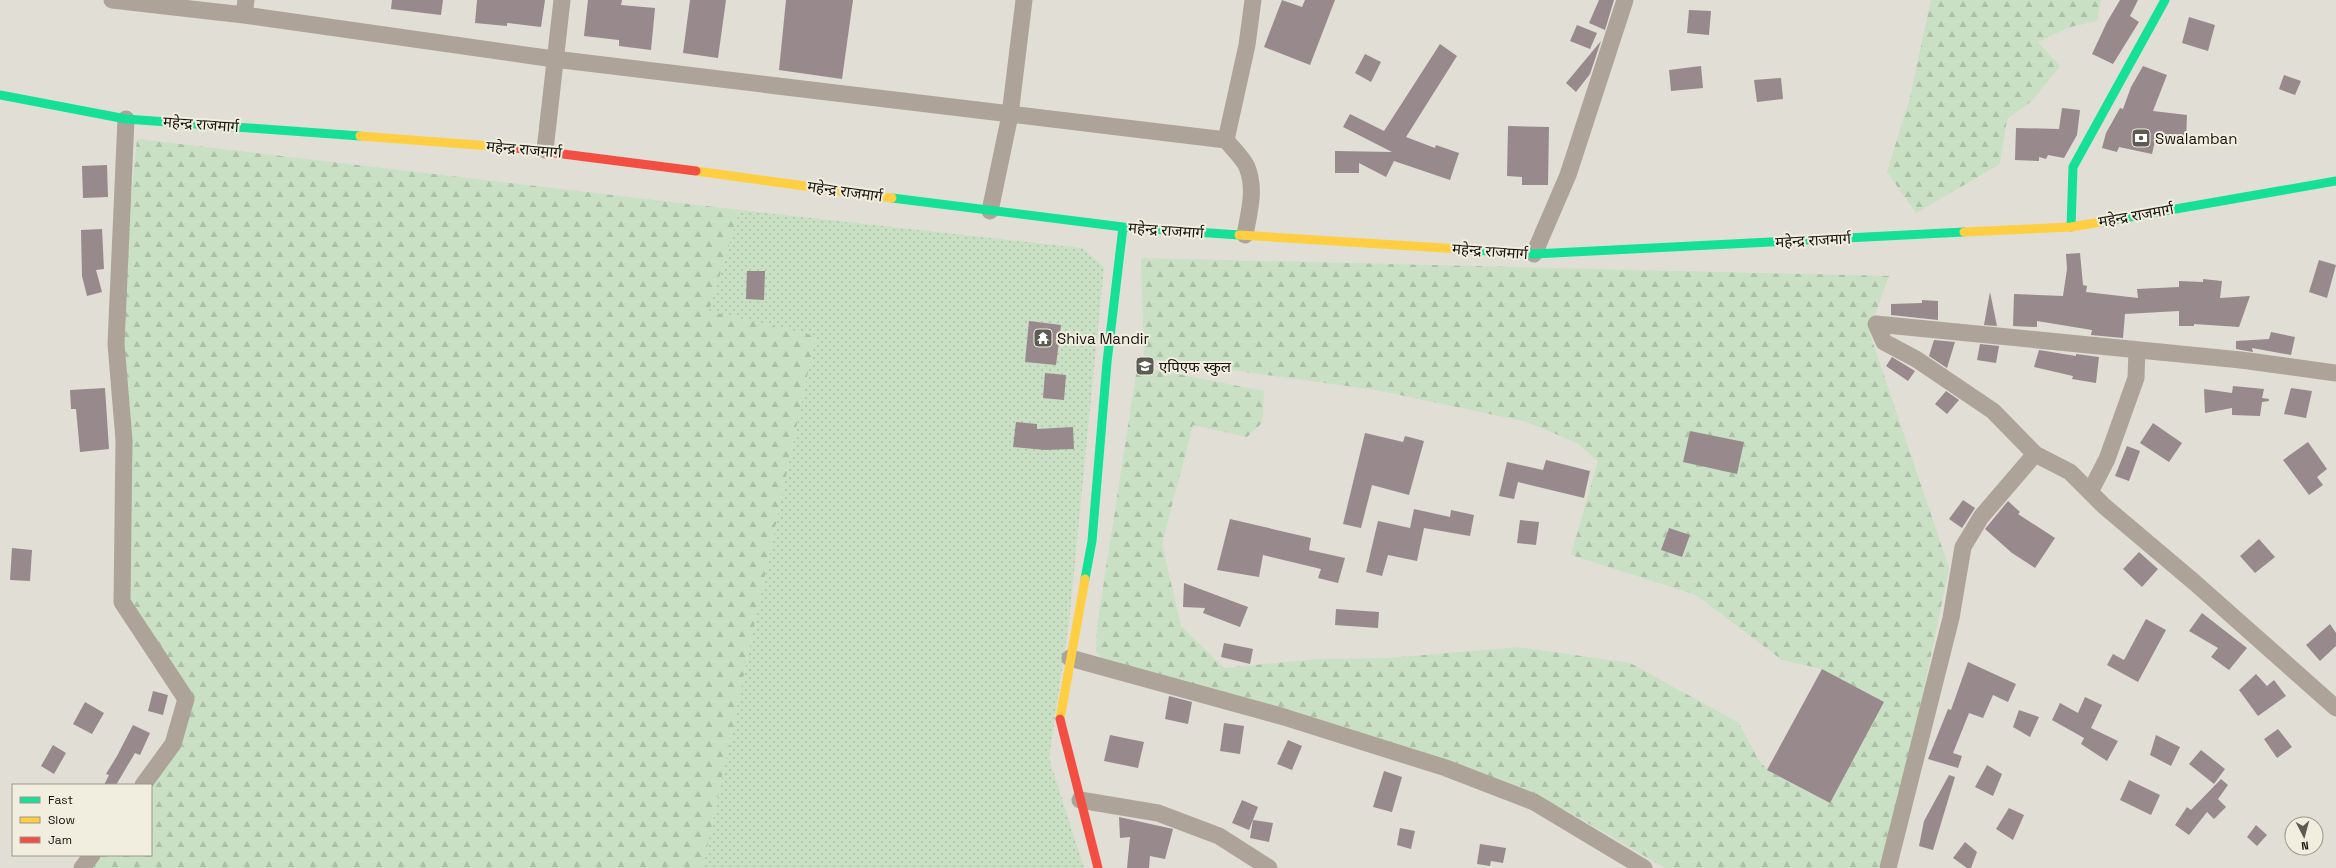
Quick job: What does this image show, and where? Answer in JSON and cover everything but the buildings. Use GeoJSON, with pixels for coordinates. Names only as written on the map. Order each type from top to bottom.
{"type":"FeatureCollection","features":[{"type":"Feature","properties":{"kind":"main road"},"geometry":{"type":"LineString","coordinates":[[2071,227],[2073,167],[2165,0]]}},
{"type":"Feature","properties":{"kind":"main road","name":"महेन्द्र राजमार्ग"},"geometry":{"type":"LineString","coordinates":[[0,95],[126,119],[545,150],[990,212],[1123,227],[1534,254],[2071,227],[2336,181]]}},
{"type":"Feature","properties":{"kind":"main road"},"geometry":{"type":"LineString","coordinates":[[1098,868],[1059,722],[1092,541],[1107,362],[1123,227]]}},
{"type":"Feature","properties":{"kind":"street"},"geometry":{"type":"LineString","coordinates":[[112,0],[246,7],[554,59],[1226,140],[1246,166],[1252,187],[1252,202],[1245,235]]}},
{"type":"Feature","properties":{"kind":"street"},"geometry":{"type":"LineString","coordinates":[[545,150],[554,59],[562,0]]}},
{"type":"Feature","properties":{"kind":"street"},"geometry":{"type":"LineString","coordinates":[[990,212],[1010,115],[1024,0]]}},
{"type":"Feature","properties":{"kind":"street"},"geometry":{"type":"LineString","coordinates":[[1226,140],[1247,45],[1253,0]]}},
{"type":"Feature","properties":{"kind":"street"},"geometry":{"type":"LineString","coordinates":[[1534,254],[1568,175],[1625,0]]}},
{"type":"Feature","properties":{"kind":"street"},"geometry":{"type":"LineString","coordinates":[[126,119],[116,344],[124,440],[122,602],[186,699],[173,744],[144,784]]}},
{"type":"Feature","properties":{"kind":"street"},"geometry":{"type":"LineString","coordinates":[[2336,373],[2138,350],[1876,324],[1884,342],[1916,359],[1993,411],[2035,454],[2070,472],[2090,492],[2336,708]]}},
{"type":"Feature","properties":{"kind":"street"},"geometry":{"type":"LineString","coordinates":[[2090,492],[2107,459],[2136,378],[2138,350]]}},
{"type":"Feature","properties":{"kind":"street"},"geometry":{"type":"LineString","coordinates":[[1888,868],[1949,626],[1963,547],[1981,517],[2035,454]]}},
{"type":"Feature","properties":{"kind":"street"},"geometry":{"type":"LineString","coordinates":[[1070,658],[1284,717],[1446,768],[1534,802],[1644,868]]}},
{"type":"Feature","properties":{"kind":"street"},"geometry":{"type":"LineString","coordinates":[[1080,800],[1158,813],[1219,836],[1269,868]]}},
{"type":"Feature","properties":{"kind":"street"},"geometry":{"type":"LineString","coordinates":[[82,868],[91,856]]}},
{"type":"Feature","properties":{"kind":"green space"},"geometry":{"type":"Polygon","coordinates":[[[1931,0],[2101,0],[2097,21],[2070,27],[2038,42],[2060,66],[2033,100],[2007,119],[2000,164],[1916,213],[1887,172],[1910,97],[1931,0]]]}},
{"type":"Feature","properties":{"kind":"green space"},"geometry":{"type":"Polygon","coordinates":[[[137,139],[740,210],[709,311],[816,335],[703,868],[82,868],[91,856],[152,856],[151,784],[186,699],[122,602],[116,344],[137,139]]]}},
{"type":"Feature","properties":{"kind":"green space"},"geometry":{"type":"Polygon","coordinates":[[[740,210],[1082,248],[1104,267],[1069,622],[1049,758],[1084,868],[703,868],[816,336],[709,311],[740,210]]]}},
{"type":"Feature","properties":{"kind":"green space"},"geometry":{"type":"Polygon","coordinates":[[[1141,258],[1889,276],[1869,331],[1949,568],[1923,694],[1881,868],[1665,868],[1569,812],[1451,763],[1105,662],[1096,651],[1097,626],[1136,374],[1157,370],[1264,391],[1262,423],[1247,437],[1193,425],[1162,544],[1181,626],[1224,668],[1317,659],[1388,658],[1518,647],[1630,663],[1739,723],[1758,759],[1767,770],[1830,803],[1884,702],[1822,669],[1782,660],[1696,595],[1571,555],[1598,461],[1577,443],[1527,422],[1376,390],[1144,358],[1141,258]]]}},
{"type":"Feature","properties":{"kind":"traffic: fast"},"geometry":{"type":"LineString","coordinates":[[2071,227],[2073,167],[2165,0]]}},
{"type":"Feature","properties":{"kind":"traffic: fast"},"geometry":{"type":"LineString","coordinates":[[0,95],[126,119],[360,136]]}},
{"type":"Feature","properties":{"kind":"traffic: fast"},"geometry":{"type":"LineString","coordinates":[[2101,222],[2336,181]]}},
{"type":"Feature","properties":{"kind":"traffic: fast"},"geometry":{"type":"LineString","coordinates":[[892,198],[1123,227],[1239,235]]}},
{"type":"Feature","properties":{"kind":"traffic: fast"},"geometry":{"type":"LineString","coordinates":[[1085,579],[1092,541],[1107,362],[1123,227]]}},
{"type":"Feature","properties":{"kind":"traffic: fast"},"geometry":{"type":"LineString","coordinates":[[1460,249],[1534,254],[1964,232]]}},
{"type":"Feature","properties":{"kind":"traffic: slow"},"geometry":{"type":"LineString","coordinates":[[360,136],[516,148]]}},
{"type":"Feature","properties":{"kind":"traffic: slow"},"geometry":{"type":"LineString","coordinates":[[696,171],[892,198]]}},
{"type":"Feature","properties":{"kind":"traffic: slow"},"geometry":{"type":"LineString","coordinates":[[1964,232],[2071,227],[2101,222]]}},
{"type":"Feature","properties":{"kind":"traffic: slow"},"geometry":{"type":"LineString","coordinates":[[1239,235],[1460,249]]}},
{"type":"Feature","properties":{"kind":"traffic: slow"},"geometry":{"type":"LineString","coordinates":[[1060,719],[1085,579]]}},
{"type":"Feature","properties":{"kind":"traffic: jam"},"geometry":{"type":"LineString","coordinates":[[516,148],[696,171]]}},
{"type":"Feature","properties":{"kind":"traffic: jam"},"geometry":{"type":"LineString","coordinates":[[1060,719],[1098,868]]}},
{"type":"Feature","properties":{"kind":"place","name":"Swalamban"},"geometry":{"type":"Point","coordinates":[2141,138]}},
{"type":"Feature","properties":{"kind":"place","name":"Shiva Mandir"},"geometry":{"type":"Point","coordinates":[1043,338]}},
{"type":"Feature","properties":{"kind":"place","name":"एपिएफ स्कुल"},"geometry":{"type":"Point","coordinates":[1145,366]}}]}
